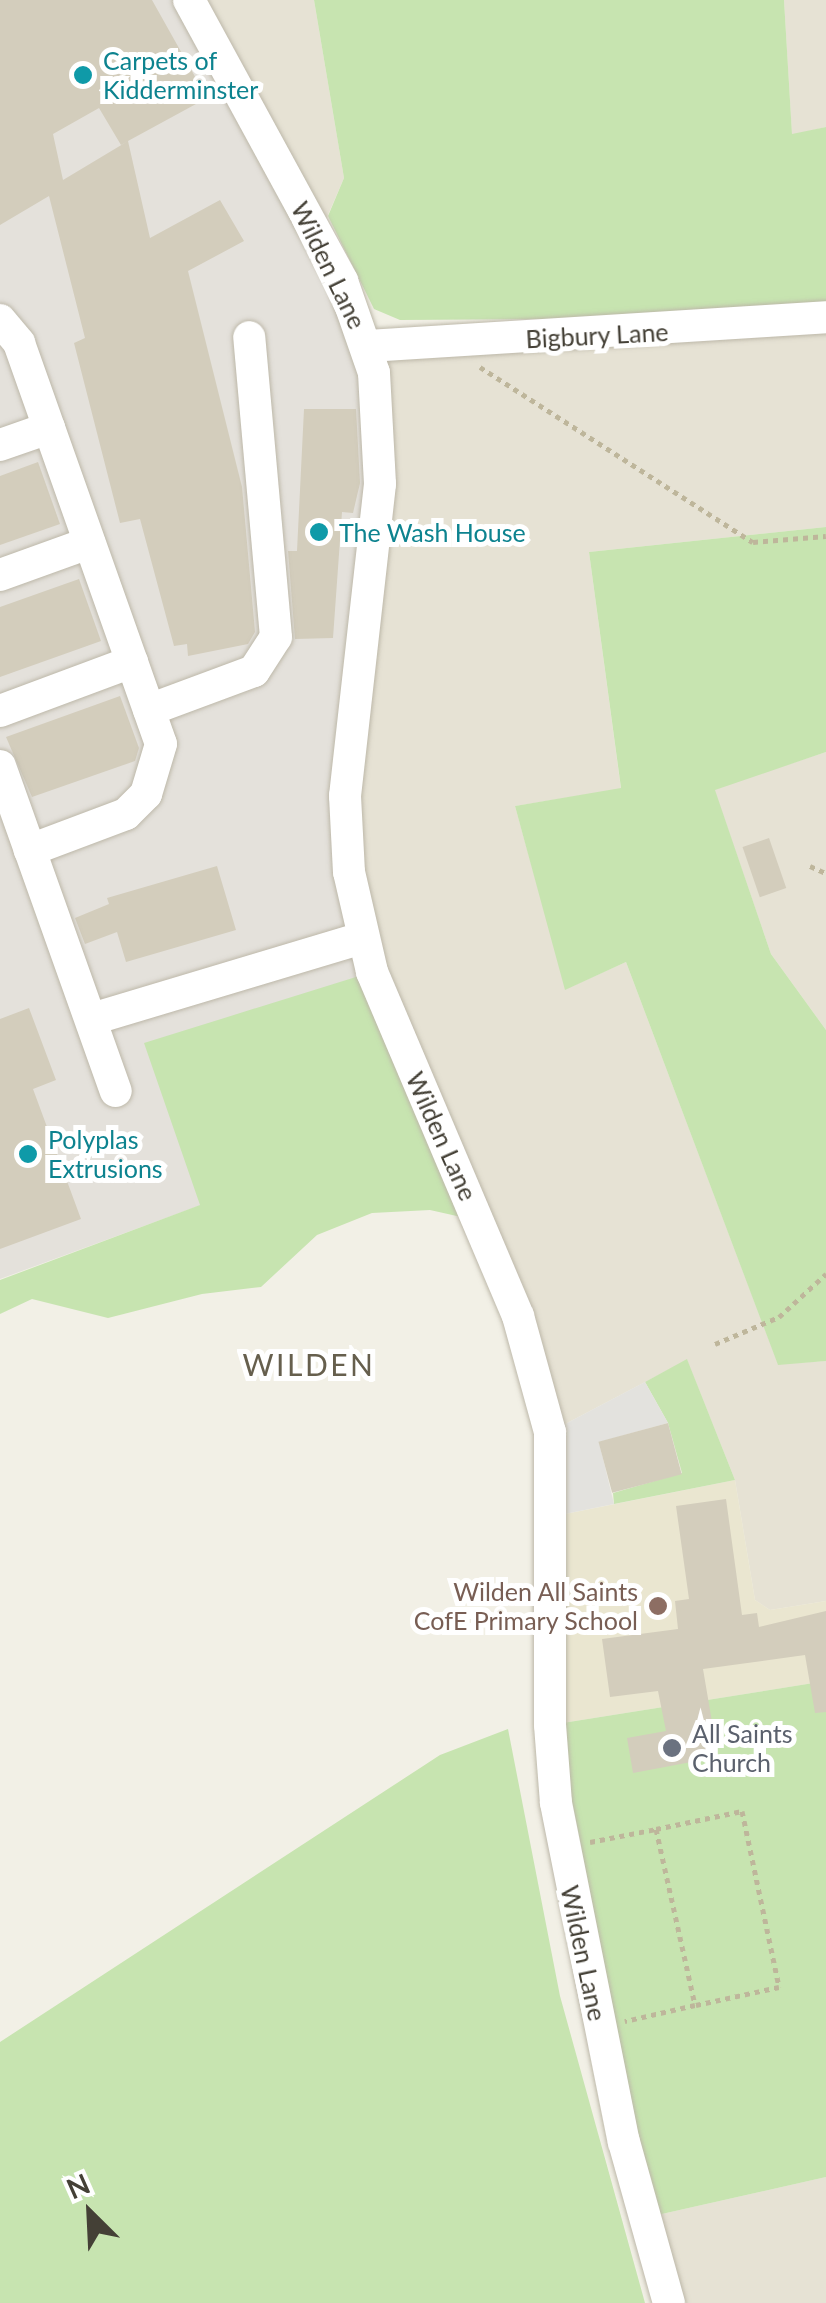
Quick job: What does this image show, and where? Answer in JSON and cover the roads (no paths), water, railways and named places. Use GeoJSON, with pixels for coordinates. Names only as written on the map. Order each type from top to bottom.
{"type":"FeatureCollection","features":[{"type":"Feature","properties":{"kind":"street","name":"Wilden Lane"},"geometry":{"type":"LineString","coordinates":[[189,0],[342,281],[368,346],[380,484],[345,796],[349,872],[362,938],[391,1021],[518,1316],[550,1432],[550,1725],[562,1848],[599,2026],[669,2303]]}},
{"type":"Feature","properties":{"kind":"street","name":"Bigbury Lane"},"geometry":{"type":"LineString","coordinates":[[368,346],[826,317]]}},
{"type":"Feature","properties":{"kind":"street"},"geometry":{"type":"LineString","coordinates":[[0,320],[19,343],[161,744],[146,794],[126,814],[30,850]]}},
{"type":"Feature","properties":{"kind":"street"},"geometry":{"type":"LineString","coordinates":[[149,710],[254,672],[276,637],[249,338]]}},
{"type":"Feature","properties":{"kind":"street"},"geometry":{"type":"LineString","coordinates":[[0,445],[49,428]]}},
{"type":"Feature","properties":{"kind":"street"},"geometry":{"type":"LineString","coordinates":[[0,575],[90,543]]}},
{"type":"Feature","properties":{"kind":"street"},"geometry":{"type":"LineString","coordinates":[[0,711],[132,662]]}},
{"type":"Feature","properties":{"kind":"street"},"geometry":{"type":"LineString","coordinates":[[0,766],[7,810],[30,850],[116,1091]]}},
{"type":"Feature","properties":{"kind":"street"},"geometry":{"type":"LineString","coordinates":[[92,1019],[362,938]]}},
{"type":"Feature","properties":{"kind":"place","name":"Carpets of Kidderminster"},"geometry":{"type":"Point","coordinates":[83,75]}},
{"type":"Feature","properties":{"kind":"place","name":"The Wash House"},"geometry":{"type":"Point","coordinates":[319,532]}},
{"type":"Feature","properties":{"kind":"place","name":"Polyplas Extrusions"},"geometry":{"type":"Point","coordinates":[28,1154]}},
{"type":"Feature","properties":{"kind":"place","name":"Wilden All Saints CofE Primary School"},"geometry":{"type":"Point","coordinates":[658,1606]}},
{"type":"Feature","properties":{"kind":"place","name":"All Saints Church"},"geometry":{"type":"Point","coordinates":[672,1748]}},
{"type":"Feature","properties":{"kind":"district","name":"WILDEN"},"geometry":{"type":"Point","coordinates":[309,1364]}}]}
